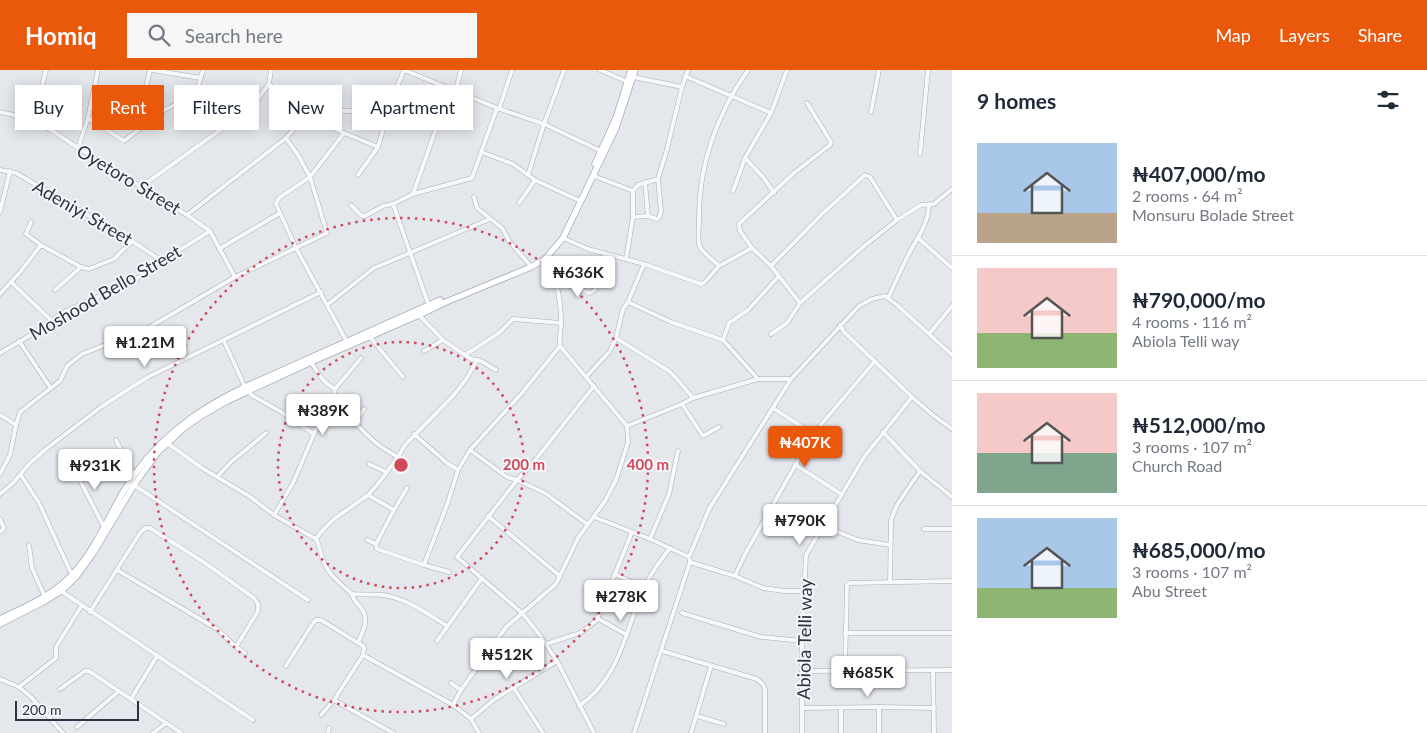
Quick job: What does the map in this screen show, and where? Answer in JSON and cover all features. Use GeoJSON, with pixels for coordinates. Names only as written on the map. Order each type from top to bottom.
{"type":"FeatureCollection","features":[{"type":"Feature","properties":{"kind":"main road"},"geometry":{"type":"LineString","coordinates":[[0,624],[35,607],[61,591],[82,571],[105,527],[158,452],[200,416],[246,389],[311,362],[429,306],[529,264],[543,256],[558,240],[578,200],[616,118],[631,70]]}},
{"type":"Feature","properties":{"kind":"main road"},"geometry":{"type":"LineString","coordinates":[[0,619],[45,597],[72,575],[93,547],[134,476],[155,449],[178,426],[205,408],[348,344],[370,337],[446,302],[531,267],[544,259],[564,238],[594,176],[616,128],[635,70]]}},
{"type":"Feature","properties":{"kind":"street"},"geometry":{"type":"LineString","coordinates":[[42,85],[46,70]]}},
{"type":"Feature","properties":{"kind":"street"},"geometry":{"type":"LineString","coordinates":[[78,148],[88,118],[98,70]]}},
{"type":"Feature","properties":{"kind":"street"},"geometry":{"type":"LineString","coordinates":[[147,85],[151,70],[201,78]]}},
{"type":"Feature","properties":{"kind":"street"},"geometry":{"type":"LineString","coordinates":[[88,118],[124,141],[164,110],[195,96],[203,70]]}},
{"type":"Feature","properties":{"kind":"street"},"geometry":{"type":"LineString","coordinates":[[142,186],[252,105],[269,84],[271,70]]}},
{"type":"Feature","properties":{"kind":"street"},"geometry":{"type":"LineString","coordinates":[[398,85],[404,70],[442,85]]}},
{"type":"Feature","properties":{"kind":"street"},"geometry":{"type":"LineString","coordinates":[[457,85],[461,70]]}},
{"type":"Feature","properties":{"kind":"street"},"geometry":{"type":"LineString","coordinates":[[351,205],[363,217],[383,206],[393,204],[413,194],[472,178],[512,70]]}},
{"type":"Feature","properties":{"kind":"street"},"geometry":{"type":"LineString","coordinates":[[528,175],[564,70]]}},
{"type":"Feature","properties":{"kind":"street"},"geometry":{"type":"LineString","coordinates":[[600,70],[628,82]]}},
{"type":"Feature","properties":{"kind":"street"},"geometry":{"type":"LineString","coordinates":[[633,217],[648,216],[659,218],[661,210],[658,179],[688,70]]}},
{"type":"Feature","properties":{"kind":"street"},"geometry":{"type":"LineString","coordinates":[[719,266],[700,247],[699,194],[706,158],[731,95],[748,70]]}},
{"type":"Feature","properties":{"kind":"street"},"geometry":{"type":"LineString","coordinates":[[733,191],[745,158],[771,113],[787,70]]}},
{"type":"Feature","properties":{"kind":"street"},"geometry":{"type":"LineString","coordinates":[[871,112],[879,70]]}},
{"type":"Feature","properties":{"kind":"street"},"geometry":{"type":"LineString","coordinates":[[920,154],[928,70]]}},
{"type":"Feature","properties":{"kind":"street"},"geometry":{"type":"LineString","coordinates":[[685,76],[771,113]]}},
{"type":"Feature","properties":{"kind":"street"},"geometry":{"type":"LineString","coordinates":[[633,77],[682,87]]}},
{"type":"Feature","properties":{"kind":"street"},"geometry":{"type":"LineString","coordinates":[[473,97],[544,124],[601,151]]}},
{"type":"Feature","properties":{"kind":"street"},"geometry":{"type":"LineString","coordinates":[[800,303],[771,266],[752,248],[740,231],[739,224],[798,170],[830,145],[831,142],[807,103]]}},
{"type":"Feature","properties":{"kind":"street","name":"Oyetoro Street"},"geometry":{"type":"LineString","coordinates":[[0,112],[28,118],[51,130],[142,186],[210,231]]}},
{"type":"Feature","properties":{"kind":"street"},"geometry":{"type":"LineString","coordinates":[[187,215],[286,138],[293,130]]}},
{"type":"Feature","properties":{"kind":"street"},"geometry":{"type":"LineString","coordinates":[[338,130],[378,146]]}},
{"type":"Feature","properties":{"kind":"street"},"geometry":{"type":"LineString","coordinates":[[358,175],[378,146],[383,130]]}},
{"type":"Feature","properties":{"kind":"street"},"geometry":{"type":"LineString","coordinates":[[413,194],[435,130]]}},
{"type":"Feature","properties":{"kind":"street"},"geometry":{"type":"LineString","coordinates":[[344,133],[310,177],[279,198],[276,204],[296,248],[348,344]]}},
{"type":"Feature","properties":{"kind":"street"},"geometry":{"type":"LineString","coordinates":[[0,474],[10,455],[20,412],[60,381],[67,366],[82,354],[148,328],[235,276],[326,234],[328,231],[310,177],[298,154],[286,138]]}},
{"type":"Feature","properties":{"kind":"street"},"geometry":{"type":"LineString","coordinates":[[481,152],[513,164],[535,180],[578,200]]}},
{"type":"Feature","properties":{"kind":"street"},"geometry":{"type":"LineString","coordinates":[[745,158],[763,177],[774,193]]}},
{"type":"Feature","properties":{"kind":"street","name":"Adeniyi Street"},"geometry":{"type":"LineString","coordinates":[[0,170],[16,173],[132,241],[162,261]]}},
{"type":"Feature","properties":{"kind":"street"},"geometry":{"type":"LineString","coordinates":[[0,212],[10,171]]}},
{"type":"Feature","properties":{"kind":"street"},"geometry":{"type":"LineString","coordinates":[[771,266],[822,214],[865,175],[870,177],[897,220]]}},
{"type":"Feature","properties":{"kind":"street"},"geometry":{"type":"LineString","coordinates":[[594,176],[633,191]]}},
{"type":"Feature","properties":{"kind":"street"},"geometry":{"type":"LineString","coordinates":[[626,259],[633,217],[633,191],[635,187],[645,182],[658,179]]}},
{"type":"Feature","properties":{"kind":"street"},"geometry":{"type":"LineString","coordinates":[[519,204],[535,180]]}},
{"type":"Feature","properties":{"kind":"street"},"geometry":{"type":"LineString","coordinates":[[645,182],[648,216]]}},
{"type":"Feature","properties":{"kind":"street"},"geometry":{"type":"LineString","coordinates":[[771,334],[787,323],[800,303],[863,247],[897,220],[921,205],[934,204],[952,189]]}},
{"type":"Feature","properties":{"kind":"street"},"geometry":{"type":"LineString","coordinates":[[474,197],[478,208],[502,228],[529,264]]}},
{"type":"Feature","properties":{"kind":"street"},"geometry":{"type":"LineString","coordinates":[[393,204],[429,306]]}},
{"type":"Feature","properties":{"kind":"street"},"geometry":{"type":"LineString","coordinates":[[888,298],[926,224],[928,205]]}},
{"type":"Feature","properties":{"kind":"street"},"geometry":{"type":"LineString","coordinates":[[218,249],[280,213]]}},
{"type":"Feature","properties":{"kind":"street"},"geometry":{"type":"LineString","coordinates":[[327,305],[374,268],[490,219]]}},
{"type":"Feature","properties":{"kind":"street"},"geometry":{"type":"LineString","coordinates":[[31,222],[26,234],[81,268],[89,269],[109,261],[118,256],[132,241]]}},
{"type":"Feature","properties":{"kind":"street"},"geometry":{"type":"LineString","coordinates":[[210,231],[218,249],[235,276]]}},
{"type":"Feature","properties":{"kind":"street","name":"Moshood Bello Street"},"geometry":{"type":"LineString","coordinates":[[0,353],[71,308],[145,274],[210,231]]}},
{"type":"Feature","properties":{"kind":"street"},"geometry":{"type":"LineString","coordinates":[[564,238],[605,255],[644,264],[701,284],[719,266],[752,248]]}},
{"type":"Feature","properties":{"kind":"street"},"geometry":{"type":"LineString","coordinates":[[918,238],[952,268]]}},
{"type":"Feature","properties":{"kind":"street"},"geometry":{"type":"LineString","coordinates":[[0,294],[41,245]]}},
{"type":"Feature","properties":{"kind":"street"},"geometry":{"type":"LineString","coordinates":[[556,281],[590,293],[593,292],[605,255]]}},
{"type":"Feature","properties":{"kind":"street"},"geometry":{"type":"LineString","coordinates":[[424,565],[458,470],[470,450],[522,393],[560,346],[561,323],[556,281],[551,268],[544,259]]}},
{"type":"Feature","properties":{"kind":"street"},"geometry":{"type":"LineString","coordinates":[[586,377],[607,355],[616,338],[623,309],[628,302],[644,264]]}},
{"type":"Feature","properties":{"kind":"street"},"geometry":{"type":"LineString","coordinates":[[55,290],[81,268]]}},
{"type":"Feature","properties":{"kind":"street"},"geometry":{"type":"LineString","coordinates":[[723,340],[729,323],[748,310],[779,276]]}},
{"type":"Feature","properties":{"kind":"street"},"geometry":{"type":"LineString","coordinates":[[11,282],[52,321]]}},
{"type":"Feature","properties":{"kind":"street"},"geometry":{"type":"LineString","coordinates":[[0,494],[46,449],[101,407],[148,378],[320,292]]}},
{"type":"Feature","properties":{"kind":"street"},"geometry":{"type":"LineString","coordinates":[[634,733],[690,562],[689,557],[709,509],[791,379],[865,302],[880,296],[888,298],[897,305],[952,354]]}},
{"type":"Feature","properties":{"kind":"street"},"geometry":{"type":"LineString","coordinates":[[628,302],[671,322],[723,340],[758,380]]}},
{"type":"Feature","properties":{"kind":"street"},"geometry":{"type":"LineString","coordinates":[[929,334],[952,306]]}},
{"type":"Feature","properties":{"kind":"street"},"geometry":{"type":"LineString","coordinates":[[419,315],[443,340],[465,355],[496,370]]}},
{"type":"Feature","properties":{"kind":"street"},"geometry":{"type":"LineString","coordinates":[[465,355],[499,333],[514,319],[561,323]]}},
{"type":"Feature","properties":{"kind":"street"},"geometry":{"type":"LineString","coordinates":[[840,326],[912,398],[952,429]]}},
{"type":"Feature","properties":{"kind":"street"},"geometry":{"type":"LineString","coordinates":[[370,337],[403,377]]}},
{"type":"Feature","properties":{"kind":"street"},"geometry":{"type":"LineString","coordinates":[[616,338],[669,371],[693,398]]}},
{"type":"Feature","properties":{"kind":"street"},"geometry":{"type":"LineString","coordinates":[[424,351],[443,340]]}},
{"type":"Feature","properties":{"kind":"street"},"geometry":{"type":"LineString","coordinates":[[19,341],[50,387]]}},
{"type":"Feature","properties":{"kind":"street"},"geometry":{"type":"LineString","coordinates":[[224,341],[246,389],[253,396],[314,434]]}},
{"type":"Feature","properties":{"kind":"street"},"geometry":{"type":"LineString","coordinates":[[453,704],[506,628],[552,589],[578,538],[608,497],[620,471],[629,437],[627,426],[624,425],[560,346]]}},
{"type":"Feature","properties":{"kind":"street"},"geometry":{"type":"LineString","coordinates":[[274,515],[293,483],[320,420],[333,399],[335,389],[361,358]]}},
{"type":"Feature","properties":{"kind":"street"},"geometry":{"type":"LineString","coordinates":[[316,539],[334,519],[368,495],[398,457],[405,444],[453,396],[467,378],[477,360]]}},
{"type":"Feature","properties":{"kind":"street"},"geometry":{"type":"LineString","coordinates":[[735,576],[744,556],[813,434],[875,361]]}},
{"type":"Feature","properties":{"kind":"street"},"geometry":{"type":"LineString","coordinates":[[311,362],[318,375],[335,389]]}},
{"type":"Feature","properties":{"kind":"street"},"geometry":{"type":"LineString","coordinates":[[627,426],[693,398],[758,380],[791,379]]}},
{"type":"Feature","properties":{"kind":"street"},"geometry":{"type":"LineString","coordinates":[[594,386],[457,557],[522,613],[557,661],[594,733]]}},
{"type":"Feature","properties":{"kind":"street","name":"Abiola Telli way"},"geometry":{"type":"LineString","coordinates":[[802,733],[802,641],[806,555],[864,457],[912,398]]}},
{"type":"Feature","properties":{"kind":"street"},"geometry":{"type":"LineString","coordinates":[[682,404],[703,436],[720,427]]}},
{"type":"Feature","properties":{"kind":"street"},"geometry":{"type":"LineString","coordinates":[[773,408],[813,434]]}},
{"type":"Feature","properties":{"kind":"street"},"geometry":{"type":"LineString","coordinates":[[364,409],[354,422],[376,445],[398,457]]}},
{"type":"Feature","properties":{"kind":"street"},"geometry":{"type":"LineString","coordinates":[[0,415],[16,425]]}},
{"type":"Feature","properties":{"kind":"street"},"geometry":{"type":"LineString","coordinates":[[948,425],[952,420]]}},
{"type":"Feature","properties":{"kind":"street"},"geometry":{"type":"LineString","coordinates":[[883,432],[920,471],[952,497]]}},
{"type":"Feature","properties":{"kind":"street"},"geometry":{"type":"LineString","coordinates":[[217,477],[231,462],[266,433]]}},
{"type":"Feature","properties":{"kind":"street"},"geometry":{"type":"LineString","coordinates":[[414,434],[447,463],[458,470]]}},
{"type":"Feature","properties":{"kind":"street"},"geometry":{"type":"LineString","coordinates":[[116,440],[134,476]]}},
{"type":"Feature","properties":{"kind":"street"},"geometry":{"type":"LineString","coordinates":[[167,443],[249,496],[274,515],[316,539],[322,552],[324,563],[338,582],[352,594],[353,599],[364,612],[366,622],[358,643]]}},
{"type":"Feature","properties":{"kind":"street"},"geometry":{"type":"LineString","coordinates":[[470,450],[507,477],[545,493],[588,524]]}},
{"type":"Feature","properties":{"kind":"street"},"geometry":{"type":"LineString","coordinates":[[650,539],[670,494],[678,451]]}},
{"type":"Feature","properties":{"kind":"street"},"geometry":{"type":"LineString","coordinates":[[369,464],[386,472]]}},
{"type":"Feature","properties":{"kind":"street"},"geometry":{"type":"LineString","coordinates":[[72,465],[105,527]]}},
{"type":"Feature","properties":{"kind":"street"},"geometry":{"type":"LineString","coordinates":[[796,465],[841,494]]}},
{"type":"Feature","properties":{"kind":"street"},"geometry":{"type":"LineString","coordinates":[[890,582],[890,529],[894,512],[920,471]]}},
{"type":"Feature","properties":{"kind":"street"},"geometry":{"type":"LineString","coordinates":[[21,475],[39,503],[72,575]]}},
{"type":"Feature","properties":{"kind":"street"},"geometry":{"type":"LineString","coordinates":[[134,485],[308,600]]}},
{"type":"Feature","properties":{"kind":"street"},"geometry":{"type":"LineString","coordinates":[[376,544],[407,488]]}},
{"type":"Feature","properties":{"kind":"street"},"geometry":{"type":"LineString","coordinates":[[368,495],[394,510]]}},
{"type":"Feature","properties":{"kind":"street"},"geometry":{"type":"LineString","coordinates":[[488,516],[560,576]]}},
{"type":"Feature","properties":{"kind":"street"},"geometry":{"type":"LineString","coordinates":[[594,517],[689,557]]}},
{"type":"Feature","properties":{"kind":"street"},"geometry":{"type":"LineString","coordinates":[[0,519],[4,528],[0,532]]}},
{"type":"Feature","properties":{"kind":"street"},"geometry":{"type":"LineString","coordinates":[[823,526],[858,540],[890,545]]}},
{"type":"Feature","properties":{"kind":"street"},"geometry":{"type":"LineString","coordinates":[[90,612],[140,533],[145,528],[150,528],[198,558],[254,598],[258,604],[258,610],[236,647]]}},
{"type":"Feature","properties":{"kind":"street"},"geometry":{"type":"LineString","coordinates":[[924,529],[952,529]]}},
{"type":"Feature","properties":{"kind":"street"},"geometry":{"type":"LineString","coordinates":[[546,644],[580,633],[592,626],[616,574],[632,532]]}},
{"type":"Feature","properties":{"kind":"street"},"geometry":{"type":"LineString","coordinates":[[367,540],[376,544],[377,549],[449,572]]}},
{"type":"Feature","properties":{"kind":"street"},"geometry":{"type":"LineString","coordinates":[[29,545],[31,564],[45,597]]}},
{"type":"Feature","properties":{"kind":"street"},"geometry":{"type":"LineString","coordinates":[[579,706],[599,689],[611,672],[644,588],[670,548]]}},
{"type":"Feature","properties":{"kind":"street"},"geometry":{"type":"LineString","coordinates":[[690,562],[735,576],[763,588],[804,591]]}},
{"type":"Feature","properties":{"kind":"street"},"geometry":{"type":"LineString","coordinates":[[116,570],[217,629],[245,653]]}},
{"type":"Feature","properties":{"kind":"street"},"geometry":{"type":"LineString","coordinates":[[616,574],[644,588]]}},
{"type":"Feature","properties":{"kind":"street"},"geometry":{"type":"LineString","coordinates":[[437,640],[482,578]]}},
{"type":"Feature","properties":{"kind":"street"},"geometry":{"type":"LineString","coordinates":[[845,670],[847,585],[850,583],[952,581]]}},
{"type":"Feature","properties":{"kind":"street"},"geometry":{"type":"LineString","coordinates":[[61,591],[253,720]]}},
{"type":"Feature","properties":{"kind":"street"},"geometry":{"type":"LineString","coordinates":[[352,594],[385,595],[397,599],[414,606],[447,626]]}},
{"type":"Feature","properties":{"kind":"street"},"geometry":{"type":"LineString","coordinates":[[19,687],[56,658],[56,647],[82,605]]}},
{"type":"Feature","properties":{"kind":"street"},"geometry":{"type":"LineString","coordinates":[[682,613],[761,638],[802,641]]}},
{"type":"Feature","properties":{"kind":"street"},"geometry":{"type":"LineString","coordinates":[[597,618],[627,635]]}},
{"type":"Feature","properties":{"kind":"street"},"geometry":{"type":"LineString","coordinates":[[286,666],[316,620],[320,620],[364,648],[363,655],[334,700],[321,714]]}},
{"type":"Feature","properties":{"kind":"street"},"geometry":{"type":"LineString","coordinates":[[845,633],[952,633]]}},
{"type":"Feature","properties":{"kind":"street"},"geometry":{"type":"LineString","coordinates":[[662,651],[757,679],[765,686],[765,733]]}},
{"type":"Feature","properties":{"kind":"street"},"geometry":{"type":"LineString","coordinates":[[363,655],[453,704],[471,719],[479,733]]}},
{"type":"Feature","properties":{"kind":"street"},"geometry":{"type":"LineString","coordinates":[[131,699],[157,656]]}},
{"type":"Feature","properties":{"kind":"street"},"geometry":{"type":"LineString","coordinates":[[471,719],[495,699],[557,661]]}},
{"type":"Feature","properties":{"kind":"street"},"geometry":{"type":"LineString","coordinates":[[691,733],[711,666]]}},
{"type":"Feature","properties":{"kind":"street"},"geometry":{"type":"LineString","coordinates":[[932,670],[934,733]]}},
{"type":"Feature","properties":{"kind":"street"},"geometry":{"type":"LineString","coordinates":[[803,671],[952,670]]}},
{"type":"Feature","properties":{"kind":"street"},"geometry":{"type":"LineString","coordinates":[[60,690],[85,671],[89,671],[181,733]]}},
{"type":"Feature","properties":{"kind":"street"},"geometry":{"type":"LineString","coordinates":[[0,679],[19,687],[40,706],[63,733]]}},
{"type":"Feature","properties":{"kind":"street"},"geometry":{"type":"LineString","coordinates":[[451,683],[461,690]]}},
{"type":"Feature","properties":{"kind":"street"},"geometry":{"type":"LineString","coordinates":[[514,687],[543,733]]}},
{"type":"Feature","properties":{"kind":"street"},"geometry":{"type":"LineString","coordinates":[[76,727],[119,691]]}},
{"type":"Feature","properties":{"kind":"street"},"geometry":{"type":"LineString","coordinates":[[334,700],[393,733]]}},
{"type":"Feature","properties":{"kind":"street"},"geometry":{"type":"LineString","coordinates":[[879,707],[879,733]]}},
{"type":"Feature","properties":{"kind":"street"},"geometry":{"type":"LineString","coordinates":[[803,708],[934,708]]}},
{"type":"Feature","properties":{"kind":"street"},"geometry":{"type":"LineString","coordinates":[[841,708],[841,733]]}},
{"type":"Feature","properties":{"kind":"street"},"geometry":{"type":"LineString","coordinates":[[697,716],[724,724]]}},
{"type":"Feature","properties":{"kind":"street"},"geometry":{"type":"LineString","coordinates":[[153,733],[166,723]]}},
{"type":"Feature","properties":{"kind":"street"},"geometry":{"type":"LineString","coordinates":[[328,733],[329,728]]}}]}
